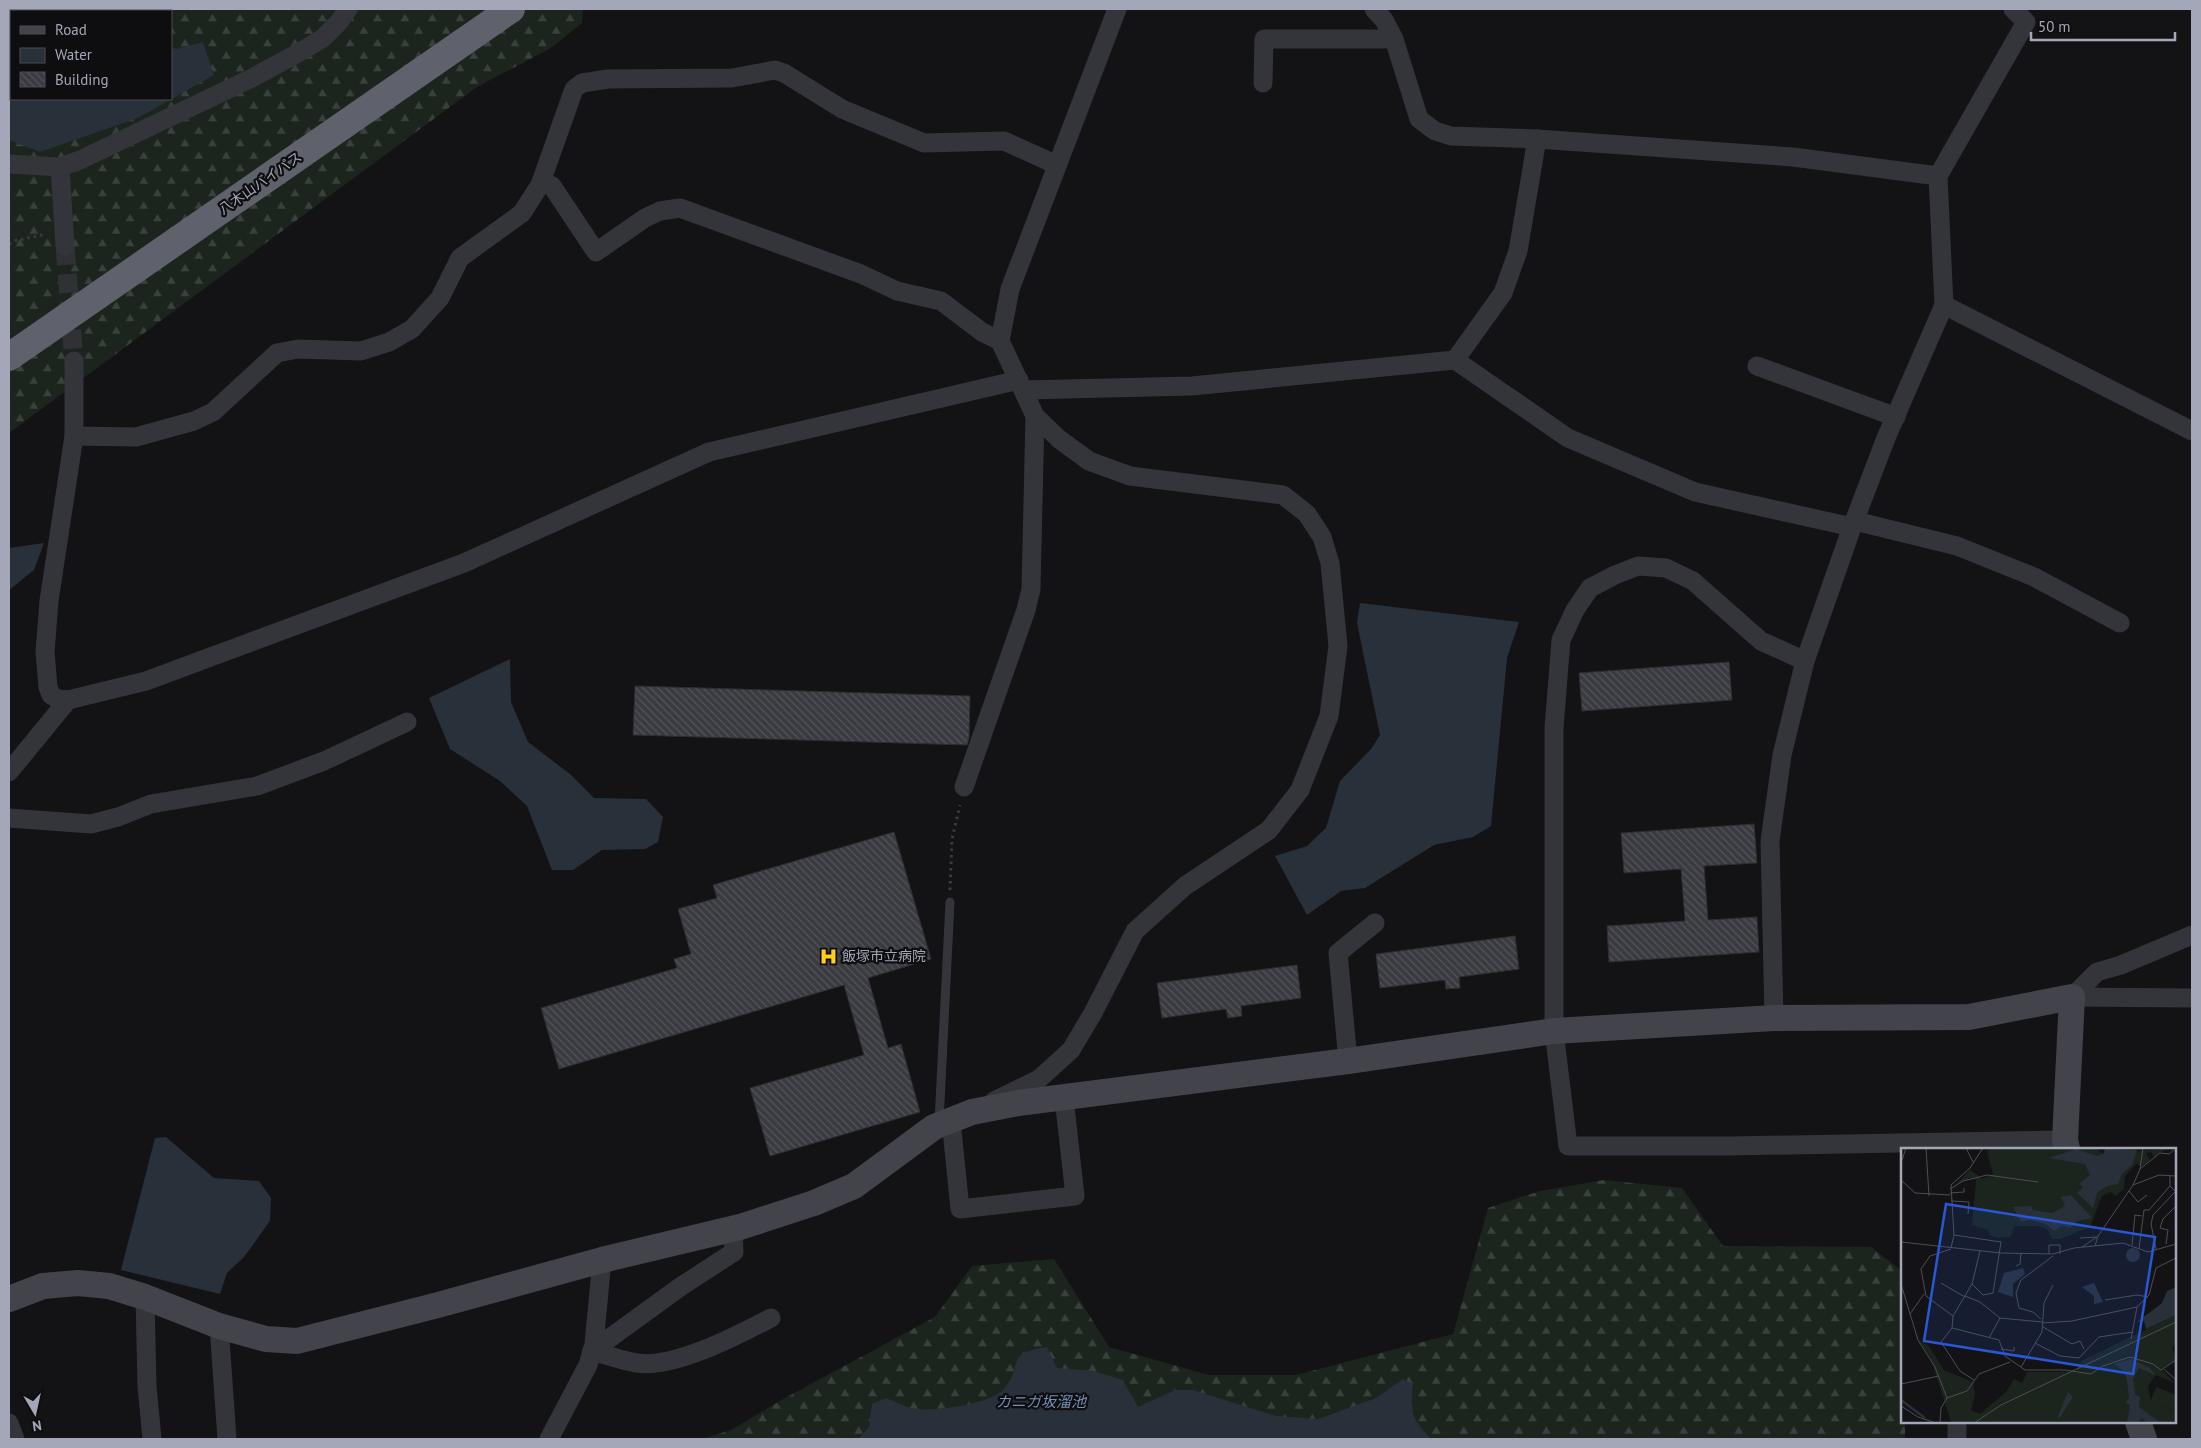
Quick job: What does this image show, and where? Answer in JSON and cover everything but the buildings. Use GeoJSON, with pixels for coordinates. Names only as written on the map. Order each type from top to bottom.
{"type":"FeatureCollection","features":[{"type":"Feature","properties":{"kind":"highway","name":"八木山バイパス"},"geometry":{"type":"LineString","coordinates":[[9,357],[511,9]]}},
{"type":"Feature","properties":{"kind":"street"},"geometry":{"type":"LineString","coordinates":[[9,164],[60,167],[80,160],[252,78],[300,52],[323,38],[339,22],[348,9]]}},
{"type":"Feature","properties":{"kind":"street"},"geometry":{"type":"LineString","coordinates":[[1000,341],[1010,289],[1116,9]]}},
{"type":"Feature","properties":{"kind":"street"},"geometry":{"type":"LineString","coordinates":[[1374,9],[1384,20],[1394,39],[1419,119],[1435,132],[1451,136],[1538,139],[1793,157],[1938,176]]}},
{"type":"Feature","properties":{"kind":"street"},"geometry":{"type":"LineString","coordinates":[[1774,1018],[1770,841],[1782,755],[1806,661],[1854,524],[1896,417],[1944,305],[1938,176],[2026,22],[2013,9]]}},
{"type":"Feature","properties":{"kind":"street"},"geometry":{"type":"LineString","coordinates":[[1263,83],[1264,39],[1394,39]]}},
{"type":"Feature","properties":{"kind":"street"},"geometry":{"type":"LineString","coordinates":[[74,436],[136,436],[194,421],[213,412],[277,353],[298,349],[361,351],[388,342],[412,328],[440,298],[460,258],[522,213],[542,181],[574,90],[582,83],[608,78],[732,78],[775,70],[784,73],[842,109],[924,143],[1004,141],[1057,165]]}},
{"type":"Feature","properties":{"kind":"street"},"geometry":{"type":"LineString","coordinates":[[1455,360],[1503,293],[1518,251],[1538,139]]}},
{"type":"Feature","properties":{"kind":"street"},"geometry":{"type":"LineString","coordinates":[[60,167],[64,239]]}},
{"type":"Feature","properties":{"kind":"street"},"geometry":{"type":"LineString","coordinates":[[9,1299],[43,1286],[78,1283],[109,1286],[145,1297],[219,1326],[266,1339],[297,1341],[602,1260],[733,1228],[814,1203],[854,1186],[954,1119],[1039,1079],[1071,1050],[1093,1013],[1135,931],[1185,886],[1269,830],[1300,790],[1329,716],[1338,646],[1330,563],[1322,537],[1307,514],[1283,494],[1130,476],[1090,461],[1058,439],[1035,416],[1000,341],[982,332],[940,302],[897,291],[861,274],[680,208],[660,211],[645,218],[596,252],[552,186],[542,181]]}},
{"type":"Feature","properties":{"kind":"street"},"geometry":{"type":"LineString","coordinates":[[1944,305],[2192,431]]}},
{"type":"Feature","properties":{"kind":"street"},"geometry":{"type":"LineString","coordinates":[[74,362],[74,436],[49,601],[45,652],[50,695],[68,700],[146,681],[464,563],[709,452],[1022,385],[1192,386],[1455,360],[1568,438],[1695,492],[1957,546],[2034,577],[2120,623]]}},
{"type":"Feature","properties":{"kind":"street"},"geometry":{"type":"LineString","coordinates":[[1757,366],[1896,417]]}},
{"type":"Feature","properties":{"kind":"street"},"geometry":{"type":"LineString","coordinates":[[964,787],[1032,589],[1035,416]]}},
{"type":"Feature","properties":{"kind":"street"},"geometry":{"type":"LineString","coordinates":[[1806,661],[1761,641],[1692,581],[1666,568],[1638,566],[1590,588],[1561,640],[1554,728],[1554,1031],[1568,1146],[2066,1144],[2072,997],[2097,972],[2121,965],[2192,935]]}},
{"type":"Feature","properties":{"kind":"street"},"geometry":{"type":"LineString","coordinates":[[9,772],[68,700]]}},
{"type":"Feature","properties":{"kind":"street"},"geometry":{"type":"LineString","coordinates":[[9,818],[91,824],[118,817],[151,804],[257,786],[324,761],[407,722]]}},
{"type":"Feature","properties":{"kind":"street"},"geometry":{"type":"LineString","coordinates":[[1348,1061],[1338,953],[1375,923]]}},
{"type":"Feature","properties":{"kind":"street"},"geometry":{"type":"LineString","coordinates":[[954,1119],[1018,1103],[1348,1061],[1554,1031],[1774,1018],[1969,1017],[2072,997],[2192,998]]}},
{"type":"Feature","properties":{"kind":"street"},"geometry":{"type":"LineString","coordinates":[[954,1119],[960,1209],[1075,1196],[1064,1098]]}},
{"type":"Feature","properties":{"kind":"street"},"geometry":{"type":"LineString","coordinates":[[592,1352],[680,1287],[734,1252],[733,1228]]}},
{"type":"Feature","properties":{"kind":"street"},"geometry":{"type":"LineString","coordinates":[[549,1439],[588,1365],[592,1352],[602,1260]]}},
{"type":"Feature","properties":{"kind":"street"},"geometry":{"type":"LineString","coordinates":[[145,1297],[147,1386],[152,1439]]}},
{"type":"Feature","properties":{"kind":"street"},"geometry":{"type":"LineString","coordinates":[[592,1352],[638,1363],[656,1363],[716,1345],[771,1318]]}},
{"type":"Feature","properties":{"kind":"street"},"geometry":{"type":"LineString","coordinates":[[219,1326],[227,1439]]}},
{"type":"Feature","properties":{"kind":"street"},"geometry":{"type":"LineString","coordinates":[[9,1423],[15,1439]]}},
{"type":"Feature","properties":{"kind":"street"},"geometry":{"type":"LineString","coordinates":[[1957,1423],[1957,1439]]}},
{"type":"Feature","properties":{"kind":"street"},"geometry":{"type":"LineString","coordinates":[[2138,1423],[2144,1439]]}},
{"type":"Feature","properties":{"kind":"lane"},"geometry":{"type":"LineString","coordinates":[[950,902],[954,1119]]}},
{"type":"Feature","properties":{"kind":"path"},"geometry":{"type":"LineString","coordinates":[[9,244],[14,240],[64,239]]}},
{"type":"Feature","properties":{"kind":"path"},"geometry":{"type":"LineString","coordinates":[[950,902],[952,838],[964,787]]}},
{"type":"Feature","properties":{"kind":"green space"},"geometry":{"type":"Polygon","coordinates":[[[9,9],[583,9],[582,23],[551,48],[477,87],[9,433],[9,9]]]}},
{"type":"Feature","properties":{"kind":"green space"},"geometry":{"type":"Polygon","coordinates":[[[1604,1180],[1682,1188],[1723,1246],[1871,1247],[1901,1270],[1901,1423],[1905,1423],[1905,1439],[702,1439],[731,1430],[785,1398],[935,1317],[972,1266],[1054,1259],[1109,1347],[1209,1375],[1296,1375],[1453,1334],[1488,1208],[1540,1191],[1604,1180]]]}},
{"type":"Feature","properties":{"kind":"water"},"geometry":{"type":"Polygon","coordinates":[[[9,9],[94,10],[10,10],[10,100],[170,100],[138,118],[40,152],[9,140],[9,9]]]}},
{"type":"Feature","properties":{"kind":"water"},"geometry":{"type":"Polygon","coordinates":[[[203,42],[214,75],[172,99],[172,47],[176,49],[203,42]]]}},
{"type":"Feature","properties":{"kind":"water"},"geometry":{"type":"Polygon","coordinates":[[[44,543],[34,570],[9,590],[9,548],[44,543]]]}},
{"type":"Feature","properties":{"kind":"water"},"geometry":{"type":"Polygon","coordinates":[[[1360,603],[1519,622],[1507,658],[1491,826],[1473,837],[1434,845],[1365,888],[1341,891],[1307,915],[1275,856],[1307,846],[1326,828],[1340,781],[1371,749],[1380,735],[1357,623],[1360,603]]]}},
{"type":"Feature","properties":{"kind":"water"},"geometry":{"type":"Polygon","coordinates":[[[510,659],[511,702],[528,742],[570,774],[594,798],[646,799],[663,817],[658,842],[645,849],[602,850],[573,870],[552,870],[527,806],[500,781],[450,749],[429,698],[510,659]]]}},
{"type":"Feature","properties":{"kind":"water"},"geometry":{"type":"Polygon","coordinates":[[[166,1137],[214,1178],[259,1181],[271,1198],[270,1221],[244,1257],[227,1273],[220,1294],[121,1270],[155,1138],[166,1137]]]}},
{"type":"Feature","properties":{"kind":"water","name":"カニガ坂溜池"},"geometry":{"type":"Polygon","coordinates":[[[1047,1347],[1057,1368],[1094,1371],[1123,1380],[1138,1407],[1175,1390],[1193,1390],[1276,1416],[1318,1419],[1376,1398],[1403,1379],[1413,1384],[1413,1414],[1419,1425],[1431,1439],[858,1439],[869,1427],[872,1404],[886,1398],[911,1408],[932,1409],[960,1406],[987,1399],[1004,1389],[1020,1357],[1033,1350],[1047,1347]]]}},
{"type":"Feature","properties":{"kind":"tunnel"},"geometry":{"type":"LineString","coordinates":[[65,246],[74,361]]}},
{"type":"Feature","properties":{"kind":"place","name":"飯塚市立病院"},"geometry":{"type":"Point","coordinates":[828,956]}}]}
